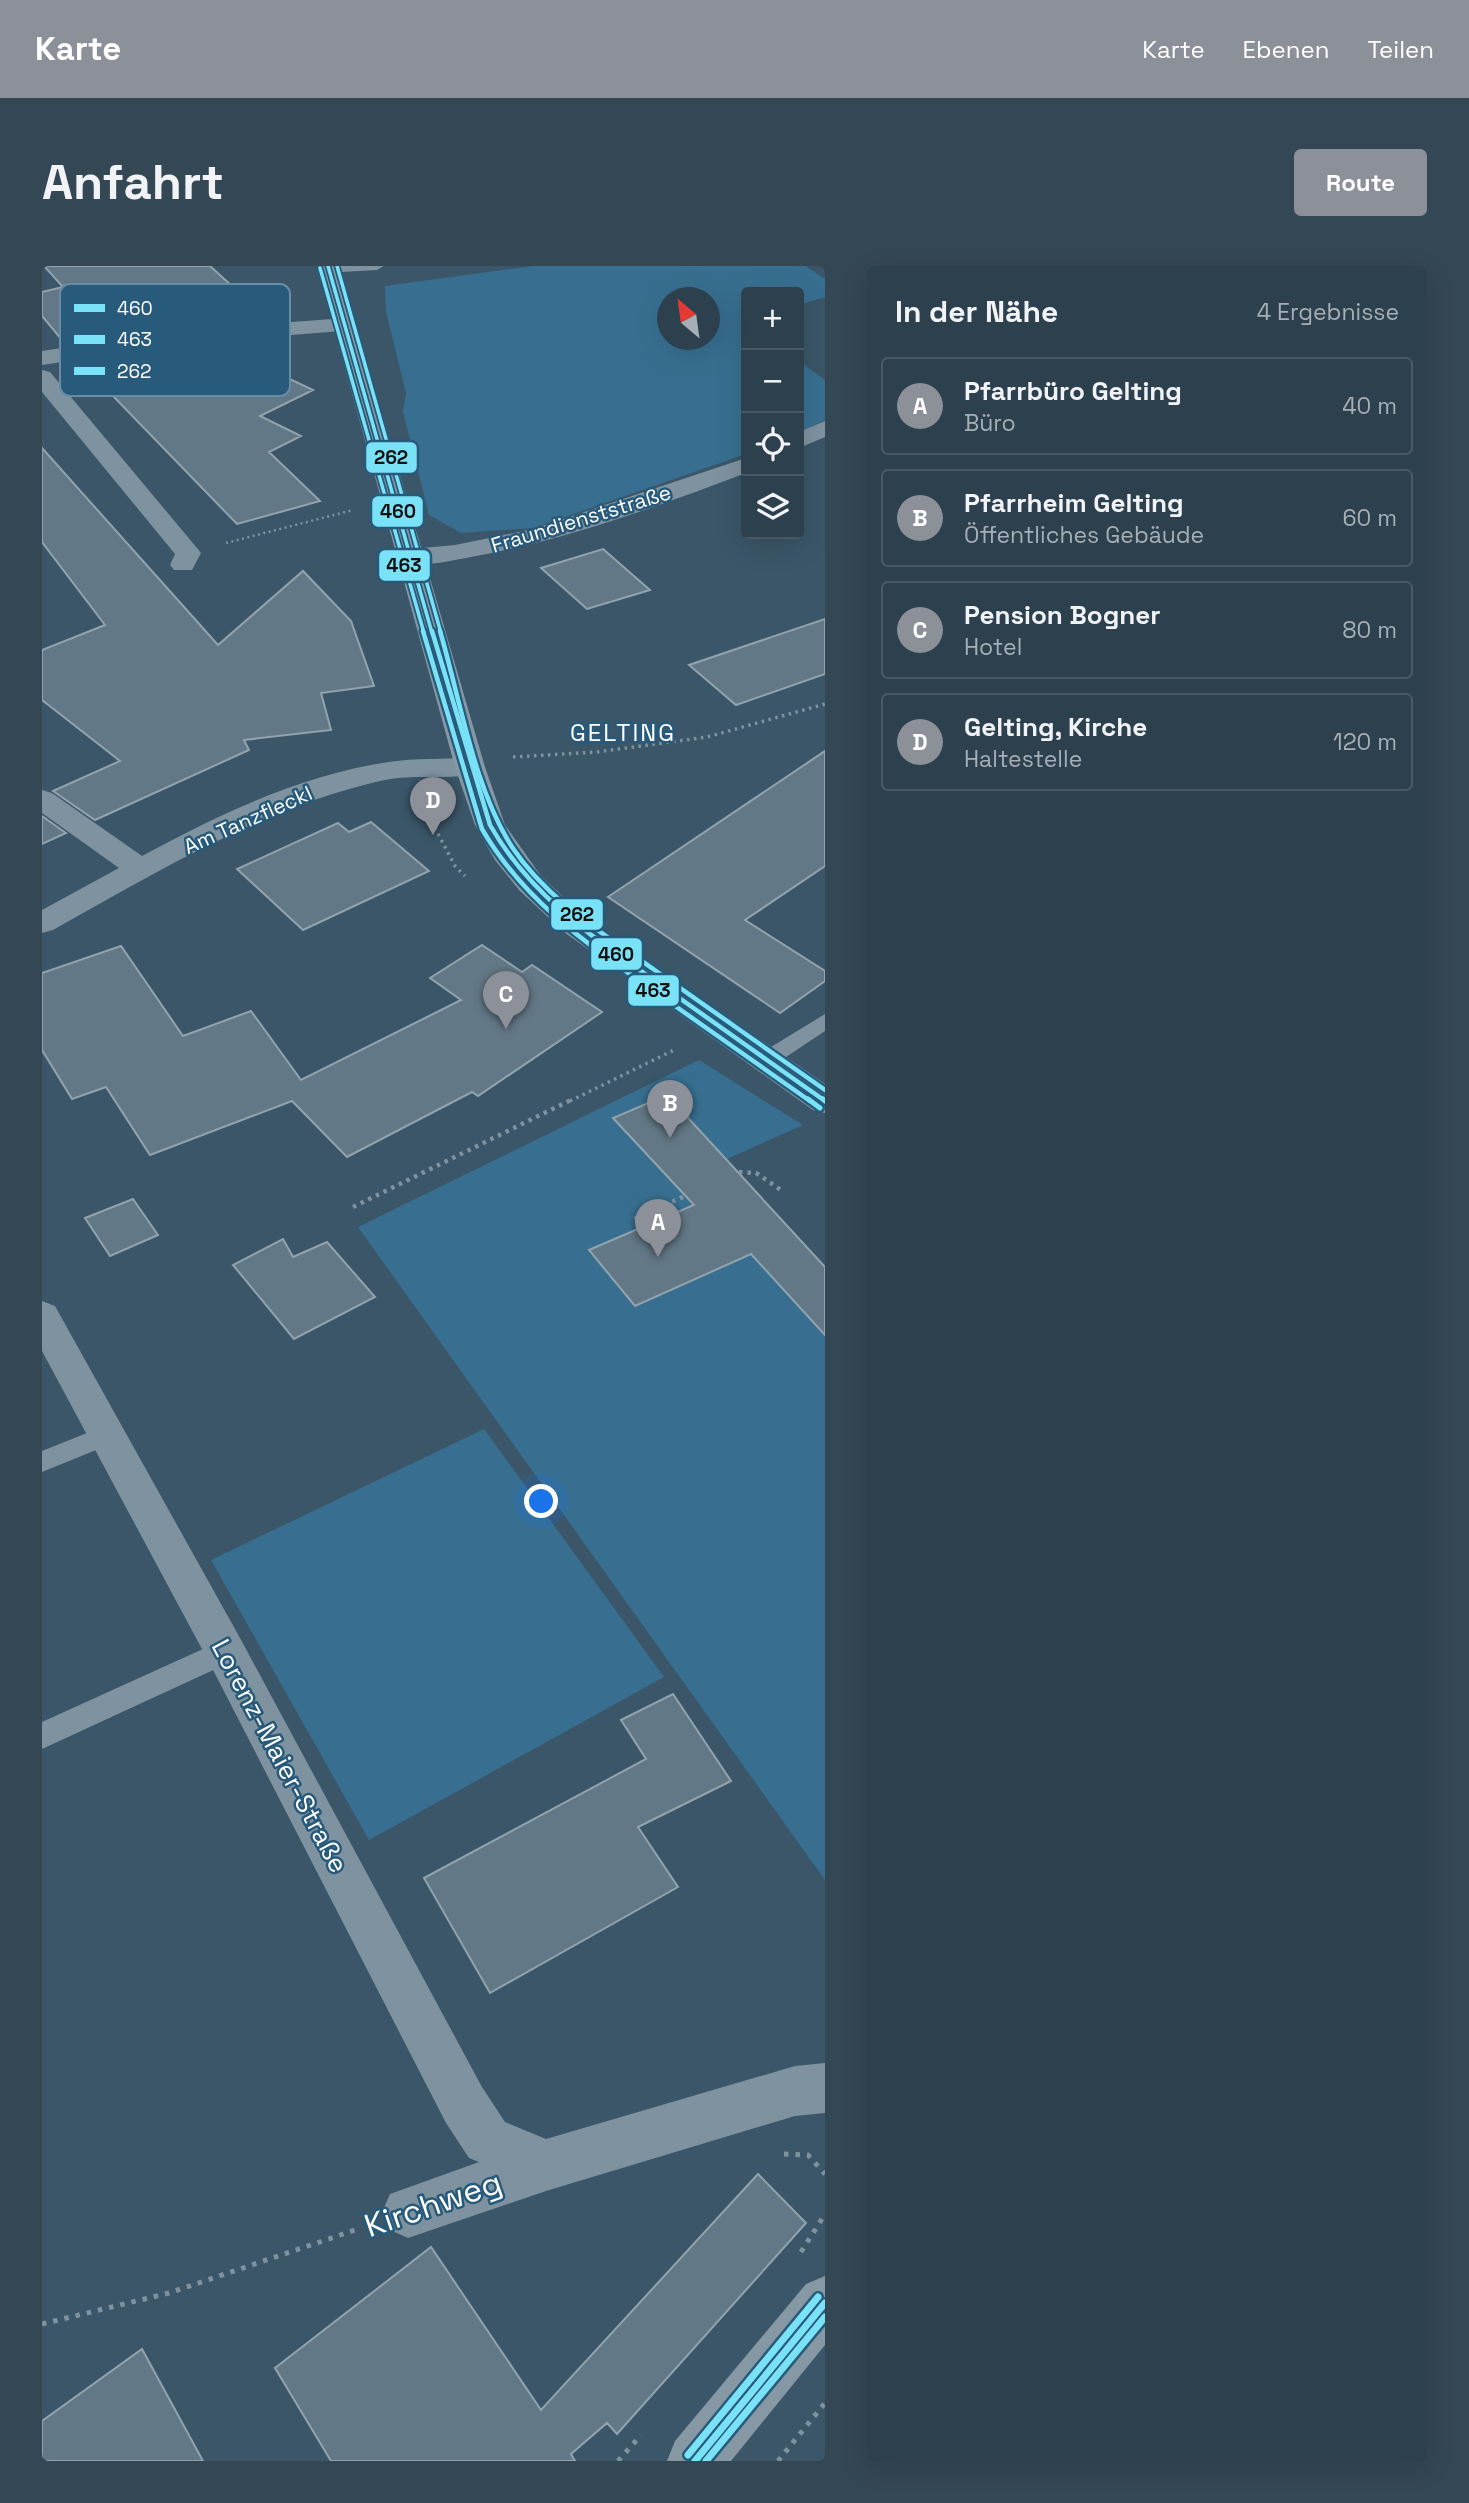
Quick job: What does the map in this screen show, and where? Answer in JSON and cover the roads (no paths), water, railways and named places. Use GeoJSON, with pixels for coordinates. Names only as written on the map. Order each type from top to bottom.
{"type":"FeatureCollection","features":[{"type":"Feature","properties":{"kind":"main road"},"geometry":{"type":"LineString","coordinates":[[329,268],[346,325],[359,384],[470,767],[490,825],[506,853],[530,883],[575,925],[825,1101]]}},
{"type":"Feature","properties":{"kind":"main road"},"geometry":{"type":"LineString","coordinates":[[695,2461],[825,2303]]}},
{"type":"Feature","properties":{"kind":"street"},"geometry":{"type":"LineString","coordinates":[[290,329],[346,325]]}},
{"type":"Feature","properties":{"kind":"street"},"geometry":{"type":"LineString","coordinates":[[42,358],[60,355]]}},
{"type":"Feature","properties":{"kind":"street"},"geometry":{"type":"LineString","coordinates":[[42,377],[186,559]]}},
{"type":"Feature","properties":{"kind":"street"},"geometry":{"type":"LineString","coordinates":[[804,438],[825,428]]}},
{"type":"Feature","properties":{"kind":"street","name":"Fraundienststraße"},"geometry":{"type":"LineString","coordinates":[[411,557],[483,549],[519,541],[579,524],[741,467]]}},
{"type":"Feature","properties":{"kind":"street","name":"Am Tanzfleckl"},"geometry":{"type":"LineString","coordinates":[[42,923],[277,802],[381,771],[470,767]]}},
{"type":"Feature","properties":{"kind":"street"},"geometry":{"type":"LineString","coordinates":[[42,799],[142,870]]}},
{"type":"Feature","properties":{"kind":"street","name":"Lorenz-Maier-Straße"},"geometry":{"type":"LineString","coordinates":[[42,1316],[225,1651],[464,2105],[487,2140],[546,2165]]}},
{"type":"Feature","properties":{"kind":"street","name":"Kirchweg"},"geometry":{"type":"LineString","coordinates":[[408,2212],[546,2165],[795,2091],[825,2088]]}},
{"type":"Feature","properties":{"kind":"lane"},"geometry":{"type":"LineString","coordinates":[[329,268],[377,266]]}},
{"type":"Feature","properties":{"kind":"lane"},"geometry":{"type":"LineString","coordinates":[[766,1060],[825,1021]]}},
{"type":"Feature","properties":{"kind":"lane"},"geometry":{"type":"LineString","coordinates":[[42,1462],[107,1435]]}},
{"type":"Feature","properties":{"kind":"lane"},"geometry":{"type":"LineString","coordinates":[[42,1736],[225,1651]]}},
{"type":"Feature","properties":{"kind":"place","name":"Gelting, Kirche"},"geometry":{"type":"Point","coordinates":[433,835]}},
{"type":"Feature","properties":{"kind":"place","name":"Pension Bogner"},"geometry":{"type":"Point","coordinates":[506,1029]}},
{"type":"Feature","properties":{"kind":"place","name":"Pfarrheim Gelting"},"geometry":{"type":"Point","coordinates":[670,1138]}},
{"type":"Feature","properties":{"kind":"place","name":"Pfarrbüro Gelting"},"geometry":{"type":"Point","coordinates":[658,1257]}},
{"type":"Feature","properties":{"kind":"district","name":"GELTING"},"geometry":{"type":"Point","coordinates":[623,733]}}]}
